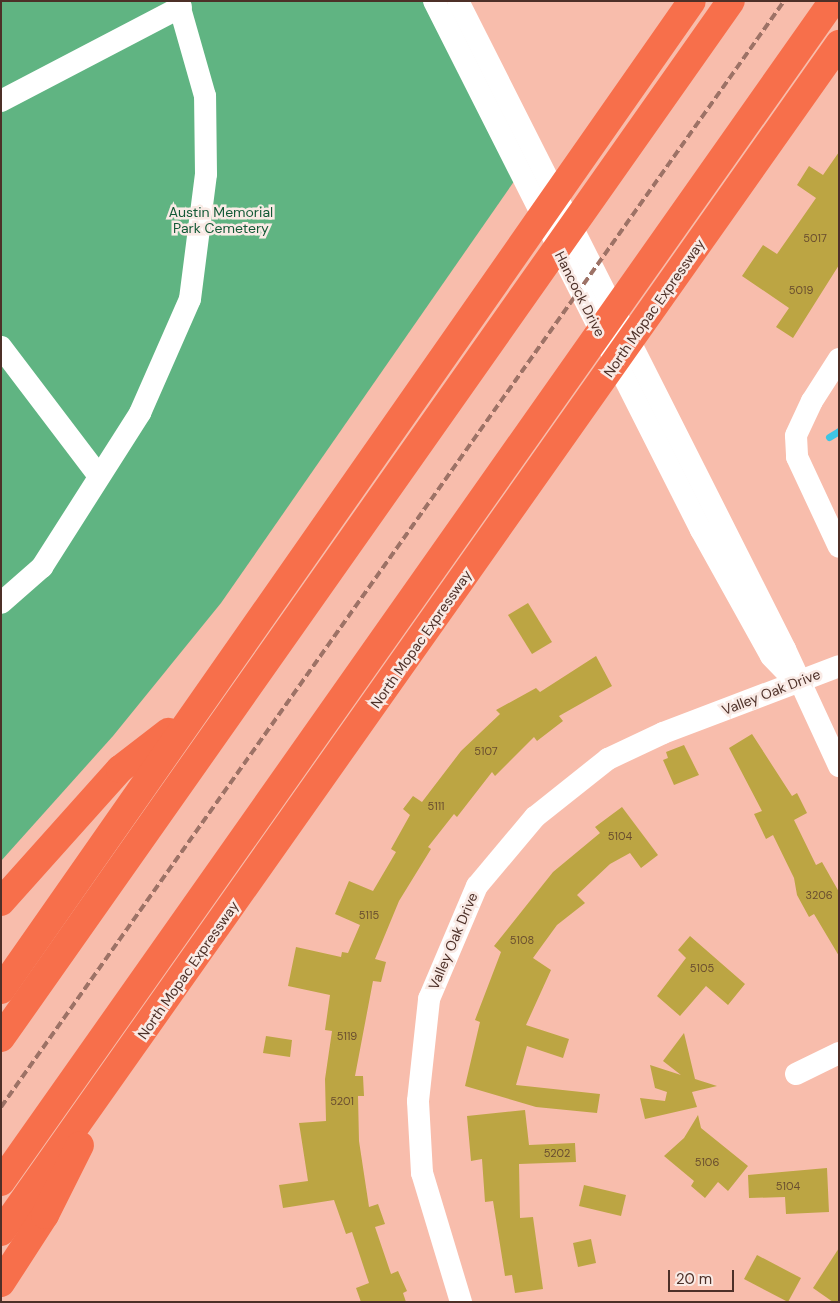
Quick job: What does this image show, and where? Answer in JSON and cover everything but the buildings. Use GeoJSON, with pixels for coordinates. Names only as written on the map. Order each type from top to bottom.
{"type":"FeatureCollection","features":[{"type":"Feature","properties":{"kind":"highway"},"geometry":{"type":"LineString","coordinates":[[1,990],[188,718],[692,1]]}},
{"type":"Feature","properties":{"kind":"highway"},"geometry":{"type":"LineString","coordinates":[[1,1038],[731,1]]}},
{"type":"Feature","properties":{"kind":"highway"},"geometry":{"type":"LineString","coordinates":[[1,1182],[833,1]]}},
{"type":"Feature","properties":{"kind":"highway","name":"North Mopac Expressway"},"geometry":{"type":"LineString","coordinates":[[1,1232],[116,1072],[839,44]]}},
{"type":"Feature","properties":{"kind":"highway"},"geometry":{"type":"LineString","coordinates":[[1,902],[120,769],[188,718]]}},
{"type":"Feature","properties":{"kind":"highway"},"geometry":{"type":"LineString","coordinates":[[1,1284],[45,1215],[116,1072]]}},
{"type":"Feature","properties":{"kind":"street","name":"Hancock Drive"},"geometry":{"type":"LineString","coordinates":[[434,1],[711,525]]}},
{"type":"Feature","properties":{"kind":"street","name":"Hancock Drive"},"geometry":{"type":"LineString","coordinates":[[458,1],[711,525],[771,656],[797,683],[839,766]]}},
{"type":"Feature","properties":{"kind":"street"},"geometry":{"type":"LineString","coordinates":[[1,101],[179,4],[205,96],[206,174],[190,299],[140,413],[98,475],[42,566],[1,603]]}},
{"type":"Feature","properties":{"kind":"street"},"geometry":{"type":"LineString","coordinates":[[1,347],[98,475]]}},
{"type":"Feature","properties":{"kind":"street"},"geometry":{"type":"LineString","coordinates":[[839,360],[812,401],[796,436],[797,457],[839,548]]}},
{"type":"Feature","properties":{"kind":"street","name":"Valley Oak Drive"},"geometry":{"type":"LineString","coordinates":[[461,1302],[422,1173],[418,1101],[429,999],[477,886],[535,818],[608,759],[663,733],[839,666]]}},
{"type":"Feature","properties":{"kind":"street"},"geometry":{"type":"LineString","coordinates":[[796,1074],[839,1053]]}},
{"type":"Feature","properties":{"kind":"green space","name":"Austin Memorial Park Cemetery"},"geometry":{"type":"Polygon","coordinates":[[[1,1],[424,1],[515,180],[221,603],[113,736],[1,861],[1,1]]]}},
{"type":"Feature","properties":{"kind":"waterway"},"geometry":{"type":"LineString","coordinates":[[829,437],[839,431]]}},
{"type":"Feature","properties":{"kind":"railway"},"geometry":{"type":"LineString","coordinates":[[1,1107],[784,1]]}}]}
